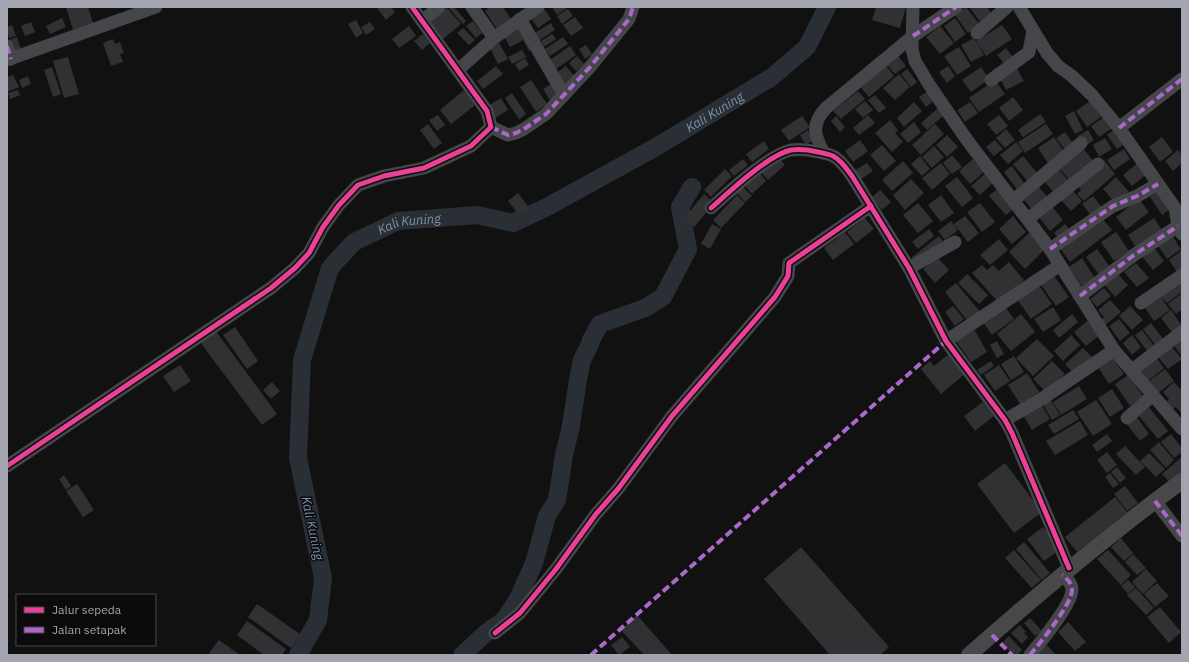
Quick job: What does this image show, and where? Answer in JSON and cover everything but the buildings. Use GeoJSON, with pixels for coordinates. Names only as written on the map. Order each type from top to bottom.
{"type":"FeatureCollection","features":[{"type":"Feature","properties":{"kind":"main road"},"geometry":{"type":"LineString","coordinates":[[969,655],[1066,571],[1182,481]]}},
{"type":"Feature","properties":{"kind":"street"},"geometry":{"type":"LineString","coordinates":[[7,46],[9,60],[156,7]]}},
{"type":"Feature","properties":{"kind":"street"},"geometry":{"type":"LineString","coordinates":[[412,7],[487,111],[491,127]]}},
{"type":"Feature","properties":{"kind":"street"},"geometry":{"type":"LineString","coordinates":[[422,21],[439,7]]}},
{"type":"Feature","properties":{"kind":"street"},"geometry":{"type":"LineString","coordinates":[[472,7],[494,38]]}},
{"type":"Feature","properties":{"kind":"street"},"geometry":{"type":"LineString","coordinates":[[458,70],[494,38],[538,7]]}},
{"type":"Feature","properties":{"kind":"street"},"geometry":{"type":"LineString","coordinates":[[491,127],[508,135],[524,129],[546,114],[590,67],[629,19],[633,7]]}},
{"type":"Feature","properties":{"kind":"street"},"geometry":{"type":"LineString","coordinates":[[914,7],[912,49],[915,61],[926,80],[967,140],[1050,249],[1114,350],[1182,429]]}},
{"type":"Feature","properties":{"kind":"street"},"geometry":{"type":"LineString","coordinates":[[824,153],[818,143],[815,126],[818,116],[913,36],[956,7]]}},
{"type":"Feature","properties":{"kind":"street"},"geometry":{"type":"LineString","coordinates":[[977,33],[1007,7]]}},
{"type":"Feature","properties":{"kind":"street"},"geometry":{"type":"LineString","coordinates":[[1019,7],[1047,53],[1058,66],[1072,76],[1092,95],[1119,128],[1158,184],[1179,206],[1180,230],[1134,255],[1080,296]]}},
{"type":"Feature","properties":{"kind":"street"},"geometry":{"type":"LineString","coordinates":[[520,19],[564,95]]}},
{"type":"Feature","properties":{"kind":"street"},"geometry":{"type":"LineString","coordinates":[[991,80],[1029,52],[1034,30]]}},
{"type":"Feature","properties":{"kind":"street"},"geometry":{"type":"LineString","coordinates":[[1119,128],[1182,79]]}},
{"type":"Feature","properties":{"kind":"street"},"geometry":{"type":"LineString","coordinates":[[7,466],[271,288],[295,268],[309,253],[323,227],[339,205],[358,186],[384,176],[424,168],[471,146],[491,127]]}},
{"type":"Feature","properties":{"kind":"street"},"geometry":{"type":"LineString","coordinates":[[1014,200],[1080,143]]}},
{"type":"Feature","properties":{"kind":"street"},"geometry":{"type":"LineString","coordinates":[[711,208],[735,186],[776,156],[789,150],[804,149],[833,156],[852,176],[909,268],[946,341],[1005,420],[1012,433],[1066,571],[1072,590],[1071,598],[1062,613],[1030,655]]}},
{"type":"Feature","properties":{"kind":"street"},"geometry":{"type":"LineString","coordinates":[[1028,219],[1098,164]]}},
{"type":"Feature","properties":{"kind":"street"},"geometry":{"type":"LineString","coordinates":[[1050,249],[1113,206],[1137,196],[1158,184]]}},
{"type":"Feature","properties":{"kind":"street"},"geometry":{"type":"LineString","coordinates":[[495,633],[520,613],[556,569],[596,514],[618,489],[672,416],[775,297],[788,276],[789,263],[871,206]]}},
{"type":"Feature","properties":{"kind":"street"},"geometry":{"type":"LineString","coordinates":[[909,268],[955,242]]}},
{"type":"Feature","properties":{"kind":"street"},"geometry":{"type":"LineString","coordinates":[[946,341],[1060,265]]}},
{"type":"Feature","properties":{"kind":"street"},"geometry":{"type":"LineString","coordinates":[[1141,303],[1182,275]]}},
{"type":"Feature","properties":{"kind":"street"},"geometry":{"type":"LineString","coordinates":[[1132,370],[1182,332]]}},
{"type":"Feature","properties":{"kind":"street"},"geometry":{"type":"LineString","coordinates":[[1005,420],[1043,398],[1114,350]]}},
{"type":"Feature","properties":{"kind":"street"},"geometry":{"type":"LineString","coordinates":[[1127,418],[1153,395]]}},
{"type":"Feature","properties":{"kind":"street"},"geometry":{"type":"LineString","coordinates":[[1155,501],[1182,536]]}},
{"type":"Feature","properties":{"kind":"waterway","name":"Kali Kuning"},"geometry":{"type":"LineString","coordinates":[[298,655],[318,620],[323,578],[298,458],[302,360],[330,268],[354,242],[398,221],[477,215],[513,223],[547,207],[656,147],[772,77],[807,47],[827,7]]}},
{"type":"Feature","properties":{"kind":"waterway"},"geometry":{"type":"LineString","coordinates":[[462,655],[487,632],[504,620],[518,599],[534,563],[547,516],[557,500],[582,360],[600,324],[645,308],[663,297],[688,249],[680,207],[692,187]]}},
{"type":"Feature","properties":{"kind":"marked path"},"geometry":{"type":"LineString","coordinates":[[491,127],[508,135],[524,129],[546,114],[590,67],[629,19],[633,7]]}},
{"type":"Feature","properties":{"kind":"marked path"},"geometry":{"type":"LineString","coordinates":[[913,36],[956,7]]}},
{"type":"Feature","properties":{"kind":"marked path"},"geometry":{"type":"LineString","coordinates":[[7,46],[11,59]]}},
{"type":"Feature","properties":{"kind":"marked path"},"geometry":{"type":"LineString","coordinates":[[1119,128],[1182,79]]}},
{"type":"Feature","properties":{"kind":"marked path"},"geometry":{"type":"LineString","coordinates":[[1050,249],[1113,206],[1137,196],[1158,184]]}},
{"type":"Feature","properties":{"kind":"marked path"},"geometry":{"type":"LineString","coordinates":[[1080,296],[1134,255],[1178,226]]}},
{"type":"Feature","properties":{"kind":"marked path"},"geometry":{"type":"LineString","coordinates":[[591,655],[946,341]]}},
{"type":"Feature","properties":{"kind":"marked path"},"geometry":{"type":"LineString","coordinates":[[1155,501],[1182,536]]}},
{"type":"Feature","properties":{"kind":"marked path"},"geometry":{"type":"LineString","coordinates":[[1030,655],[1055,623],[1071,596],[1071,585],[1062,575]]}},
{"type":"Feature","properties":{"kind":"marked path"},"geometry":{"type":"LineString","coordinates":[[992,635],[1012,655]]}},
{"type":"Feature","properties":{"kind":"cycle path"},"geometry":{"type":"LineString","coordinates":[[7,466],[271,288],[295,268],[309,253],[323,227],[339,205],[358,185],[384,176],[424,168],[471,146],[491,127],[487,111],[412,7]]}},
{"type":"Feature","properties":{"kind":"cycle path"},"geometry":{"type":"LineString","coordinates":[[711,208],[760,166],[782,153],[791,150],[808,150],[833,156],[841,162],[852,176],[909,268],[946,341],[1005,420],[1012,433],[1069,568]]}},
{"type":"Feature","properties":{"kind":"cycle path"},"geometry":{"type":"LineString","coordinates":[[495,633],[520,613],[556,569],[596,514],[618,489],[672,416],[775,297],[788,276],[789,263],[871,206]]}}]}
